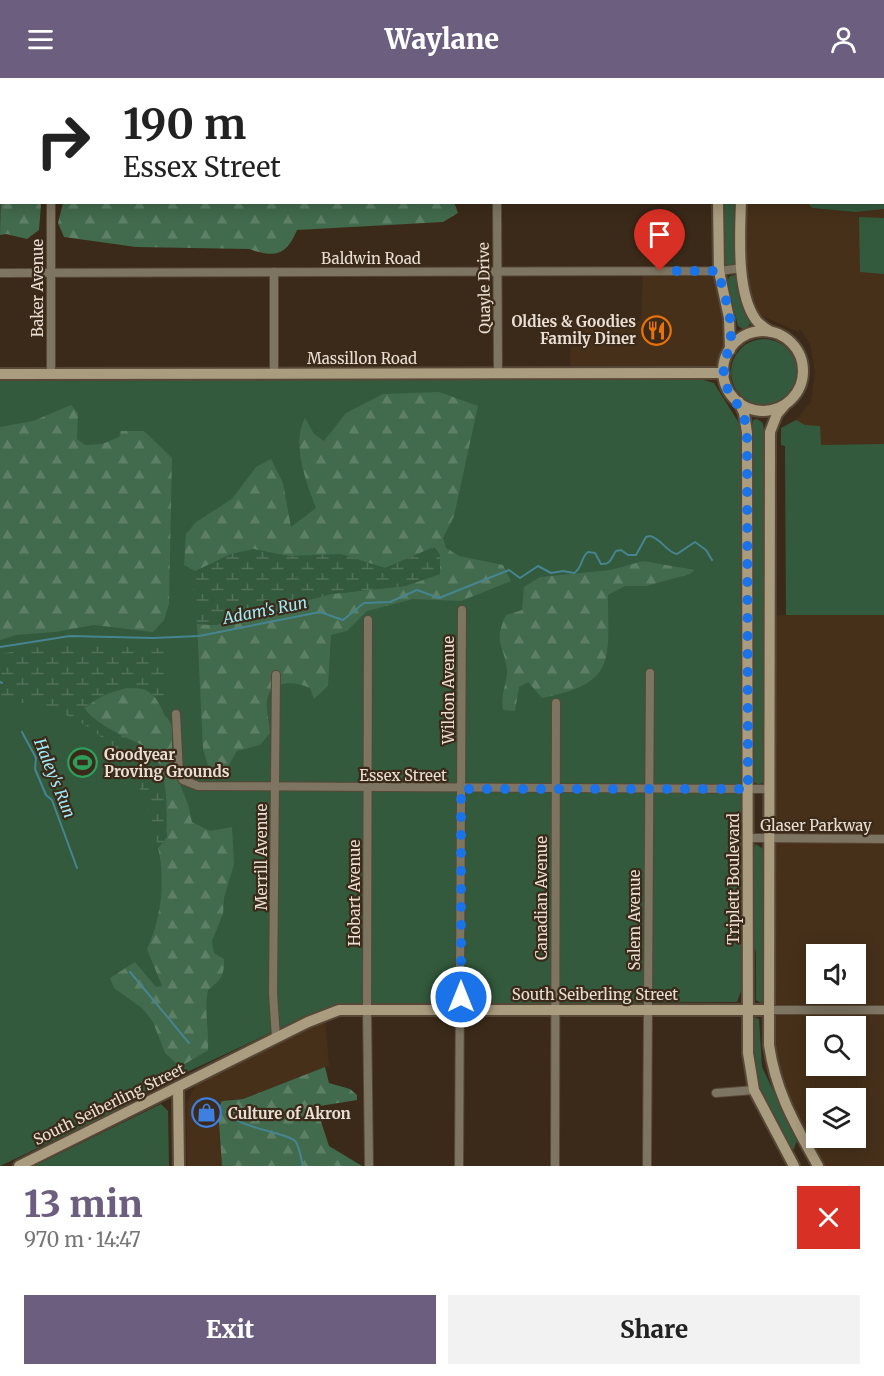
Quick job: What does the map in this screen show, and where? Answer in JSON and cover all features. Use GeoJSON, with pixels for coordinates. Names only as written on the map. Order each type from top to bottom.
{"type":"FeatureCollection","features":[{"type":"Feature","properties":{"kind":"main road"},"geometry":{"type":"LineString","coordinates":[[718,204],[718,271],[729,318],[730,350],[724,373],[728,389],[739,402],[761,411],[784,406]]}},
{"type":"Feature","properties":{"kind":"main road"},"geometry":{"type":"LineString","coordinates":[[741,204],[742,268],[748,304],[756,320],[793,345],[803,366],[799,389],[777,414],[770,432],[769,1045],[777,1086],[818,1166]]}},
{"type":"Feature","properties":{"kind":"main road"},"geometry":{"type":"LineString","coordinates":[[730,350],[751,334],[771,332]]}},
{"type":"Feature","properties":{"kind":"main road","name":"Massillon Road"},"geometry":{"type":"LineString","coordinates":[[0,374],[724,373]]}},
{"type":"Feature","properties":{"kind":"main road","name":"Triplett Boulevard"},"geometry":{"type":"LineString","coordinates":[[739,402],[744,413],[747,433],[748,1053],[754,1090],[794,1166]]}},
{"type":"Feature","properties":{"kind":"main road","name":"South Seiberling Street"},"geometry":{"type":"LineString","coordinates":[[19,1166],[331,1012],[367,1009],[769,1010]]}},
{"type":"Feature","properties":{"kind":"main road"},"geometry":{"type":"LineString","coordinates":[[178,1087],[179,1166]]}},
{"type":"Feature","properties":{"kind":"street","name":"Baker Avenue"},"geometry":{"type":"LineString","coordinates":[[51,204],[51,374]]}},
{"type":"Feature","properties":{"kind":"street","name":"Quayle Drive"},"geometry":{"type":"LineString","coordinates":[[496,204],[498,372]]}},
{"type":"Feature","properties":{"kind":"street","name":"Baldwin Road"},"geometry":{"type":"LineString","coordinates":[[0,273],[718,271],[742,268]]}},
{"type":"Feature","properties":{"kind":"street"},"geometry":{"type":"LineString","coordinates":[[274,272],[274,373]]}},
{"type":"Feature","properties":{"kind":"street","name":"Wildon Avenue"},"geometry":{"type":"LineString","coordinates":[[459,1166],[462,609]]}},
{"type":"Feature","properties":{"kind":"street","name":"Hobart Avenue"},"geometry":{"type":"LineString","coordinates":[[368,620],[369,1166]]}},
{"type":"Feature","properties":{"kind":"street","name":"Salem Avenue"},"geometry":{"type":"LineString","coordinates":[[647,1166],[650,673]]}},
{"type":"Feature","properties":{"kind":"street","name":"Merrill Avenue"},"geometry":{"type":"LineString","coordinates":[[276,675],[274,787],[276,1038]]}},
{"type":"Feature","properties":{"kind":"street","name":"Canadian Avenue"},"geometry":{"type":"LineString","coordinates":[[555,1166],[556,703]]}},
{"type":"Feature","properties":{"kind":"street","name":"Essex Street"},"geometry":{"type":"LineString","coordinates":[[176,714],[178,764],[183,780],[193,785],[210,788],[768,789]]}},
{"type":"Feature","properties":{"kind":"street","name":"Glaser Parkway"},"geometry":{"type":"LineString","coordinates":[[748,838],[884,839]]}},
{"type":"Feature","properties":{"kind":"street","name":"South Seiberling Street"},"geometry":{"type":"LineString","coordinates":[[769,1010],[884,1010]]}},
{"type":"Feature","properties":{"kind":"street"},"geometry":{"type":"LineString","coordinates":[[716,1093],[754,1090]]}},
{"type":"Feature","properties":{"kind":"shaded area"},"geometry":{"type":"Polygon","coordinates":[[[743,204],[809,204],[813,208],[854,212],[884,204],[884,1166],[818,1166],[809,1148],[866,1148],[866,1088],[806,1088],[806,1141],[774,1074],[768,616],[786,615],[785,446],[781,445],[781,428],[796,420],[811,402],[815,372],[810,344],[800,329],[798,332],[758,314],[752,304],[746,284],[743,204]]]}},
{"type":"Feature","properties":{"kind":"shaded area"},"geometry":{"type":"Polygon","coordinates":[[[643,274],[717,274],[726,324],[725,348],[720,369],[570,370],[571,321],[641,321],[643,274]]]}},
{"type":"Feature","properties":{"kind":"shaded area"},"geometry":{"type":"Polygon","coordinates":[[[325,1018],[329,1066],[243,1099],[229,1099],[219,1125],[222,1166],[187,1166],[187,1102],[198,1081],[325,1018]]]}},
{"type":"Feature","properties":{"kind":"green space"},"geometry":{"type":"Polygon","coordinates":[[[1,204],[40,204],[39,230],[27,239],[6,234],[0,235],[1,204]]]}},
{"type":"Feature","properties":{"kind":"green space"},"geometry":{"type":"Polygon","coordinates":[[[63,204],[455,204],[458,213],[443,222],[297,230],[284,250],[273,254],[249,249],[136,247],[64,237],[58,223],[63,204]]]}},
{"type":"Feature","properties":{"kind":"green space"},"geometry":{"type":"Polygon","coordinates":[[[724,204],[735,204],[735,263],[730,266],[725,264],[724,204]]]}},
{"type":"Feature","properties":{"kind":"green space"},"geometry":{"type":"Polygon","coordinates":[[[809,204],[884,204],[884,209],[855,212],[812,208],[809,204]]]}},
{"type":"Feature","properties":{"kind":"green space"},"geometry":{"type":"Polygon","coordinates":[[[859,217],[884,218],[884,274],[860,272],[859,217]]]}},
{"type":"Feature","properties":{"kind":"green space"},"geometry":{"type":"Polygon","coordinates":[[[735,275],[750,324],[745,330],[738,326],[727,281],[730,276],[735,275]]]}},
{"type":"Feature","properties":{"kind":"green space"},"geometry":{"type":"Polygon","coordinates":[[[757,339],[771,339],[783,344],[792,353],[797,372],[795,385],[788,396],[771,405],[757,405],[745,400],[736,391],[731,379],[731,365],[736,353],[745,344],[757,339]]]}},
{"type":"Feature","properties":{"kind":"green space"},"geometry":{"type":"Polygon","coordinates":[[[693,377],[714,383],[742,428],[743,947],[741,991],[737,1002],[338,1004],[302,1018],[168,1081],[112,1113],[0,1166],[0,381],[693,377]]]}},
{"type":"Feature","properties":{"kind":"green space"},"geometry":{"type":"Polygon","coordinates":[[[439,392],[478,406],[454,516],[443,538],[446,548],[459,556],[503,565],[511,581],[461,601],[413,599],[367,611],[347,631],[331,635],[328,686],[314,699],[310,688],[298,684],[284,684],[273,688],[267,700],[270,733],[260,745],[237,751],[220,780],[210,772],[203,749],[197,624],[216,625],[331,594],[405,586],[440,574],[440,555],[434,547],[385,568],[364,562],[288,556],[253,549],[195,571],[184,565],[186,534],[196,522],[232,499],[256,467],[271,459],[283,483],[291,527],[316,508],[301,463],[299,440],[305,418],[314,434],[324,441],[346,413],[383,394],[439,392]]]}},
{"type":"Feature","properties":{"kind":"green space"},"geometry":{"type":"Polygon","coordinates":[[[71,405],[78,413],[77,439],[85,445],[102,444],[119,437],[121,431],[144,431],[172,458],[169,604],[164,620],[153,632],[94,625],[55,632],[16,635],[0,640],[0,427],[33,421],[71,405]]]}},
{"type":"Feature","properties":{"kind":"green space"},"geometry":{"type":"Polygon","coordinates":[[[757,419],[763,423],[764,432],[764,762],[763,782],[759,785],[752,781],[752,429],[753,420],[757,419]]]}},
{"type":"Feature","properties":{"kind":"green space"},"geometry":{"type":"Polygon","coordinates":[[[796,420],[805,425],[820,426],[821,445],[884,444],[884,615],[786,615],[785,446],[781,445],[781,428],[796,420]]]}},
{"type":"Feature","properties":{"kind":"green space"},"geometry":{"type":"Polygon","coordinates":[[[434,547],[440,555],[440,574],[405,586],[331,594],[216,625],[197,624],[193,590],[195,571],[231,554],[253,549],[288,556],[341,554],[385,568],[434,547]]]}},
{"type":"Feature","properties":{"kind":"green space"},"geometry":{"type":"Polygon","coordinates":[[[643,561],[695,570],[690,574],[646,586],[625,586],[608,595],[607,653],[603,666],[596,676],[584,685],[542,698],[528,682],[519,687],[515,711],[503,710],[502,698],[507,669],[500,642],[500,632],[506,615],[522,610],[524,587],[540,577],[611,570],[643,561]]]}},
{"type":"Feature","properties":{"kind":"green space"},"geometry":{"type":"Polygon","coordinates":[[[51,645],[166,648],[166,718],[155,697],[138,688],[109,693],[84,708],[104,725],[147,748],[156,759],[164,780],[167,816],[167,837],[158,848],[151,818],[140,790],[126,765],[107,743],[86,726],[61,713],[32,705],[0,702],[0,654],[51,645]]]}},
{"type":"Feature","properties":{"kind":"green space"},"geometry":{"type":"Polygon","coordinates":[[[126,688],[145,689],[155,697],[172,726],[172,765],[188,804],[192,822],[210,831],[232,827],[234,864],[224,898],[223,914],[212,941],[214,953],[224,959],[224,969],[216,984],[208,990],[206,1005],[208,1050],[180,1067],[165,1053],[153,1022],[143,1009],[114,988],[110,978],[135,962],[156,987],[162,986],[147,949],[156,925],[161,899],[162,873],[158,848],[167,837],[149,749],[97,722],[84,708],[103,695],[126,688]]]}},
{"type":"Feature","properties":{"kind":"green space"},"geometry":{"type":"Polygon","coordinates":[[[756,844],[763,849],[763,1000],[761,1003],[756,1000],[756,953],[752,937],[752,850],[756,844]]]}},
{"type":"Feature","properties":{"kind":"green space"},"geometry":{"type":"Polygon","coordinates":[[[753,1017],[759,1019],[762,1067],[797,1141],[794,1149],[788,1147],[772,1116],[754,1069],[751,1052],[753,1017]]]}},
{"type":"Feature","properties":{"kind":"green space"},"geometry":{"type":"Polygon","coordinates":[[[325,1067],[329,1083],[350,1089],[357,1095],[357,1100],[320,1106],[317,1109],[329,1146],[362,1166],[222,1166],[218,1109],[222,1101],[243,1099],[325,1067]]]}},
{"type":"Feature","properties":{"kind":"green space"},"geometry":{"type":"Polygon","coordinates":[[[161,1104],[168,1111],[169,1166],[34,1166],[161,1104]]]}},
{"type":"Feature","properties":{"kind":"waterway","name":"Adam's Run"},"geometry":{"type":"LineString","coordinates":[[0,647],[70,636],[153,638],[199,636],[320,612],[343,620],[364,603],[390,602],[417,590],[439,598],[509,570],[520,578],[538,566],[551,573],[563,571],[574,573],[588,552],[595,553],[601,564],[607,563],[616,551],[621,550],[628,555],[636,555],[646,537],[650,536],[677,554],[695,542],[706,550],[712,560]]}},
{"type":"Feature","properties":{"kind":"waterway","name":"Haley's Run"},"geometry":{"type":"LineString","coordinates":[[22,732],[36,758],[35,769],[46,795],[52,800],[77,868]]}},
{"type":"Feature","properties":{"kind":"waterway","name":"Haley's Run"},"geometry":{"type":"LineString","coordinates":[[130,972],[189,1043]]}},
{"type":"Feature","properties":{"kind":"waterway","name":"Haley's Run"},"geometry":{"type":"LineString","coordinates":[[226,1112],[242,1123],[292,1139],[296,1142],[303,1166]]}},
{"type":"Feature","properties":{"kind":"place","name":"Oldies & Goodies Family Diner"},"geometry":{"type":"Point","coordinates":[657,330]}},
{"type":"Feature","properties":{"kind":"place","name":"Goodyear Proving Grounds"},"geometry":{"type":"Point","coordinates":[83,763]}},
{"type":"Feature","properties":{"kind":"place","name":"Culture of Akron"},"geometry":{"type":"Point","coordinates":[207,1113]}},
{"type":"Feature","properties":{"kind":"route"},"geometry":{"type":"LineString","coordinates":[[461,997],[461,789],[748,789],[747,433],[744,413],[739,402],[731,394],[724,378],[725,361],[730,350],[729,318],[718,271],[660,271]]}}]}
